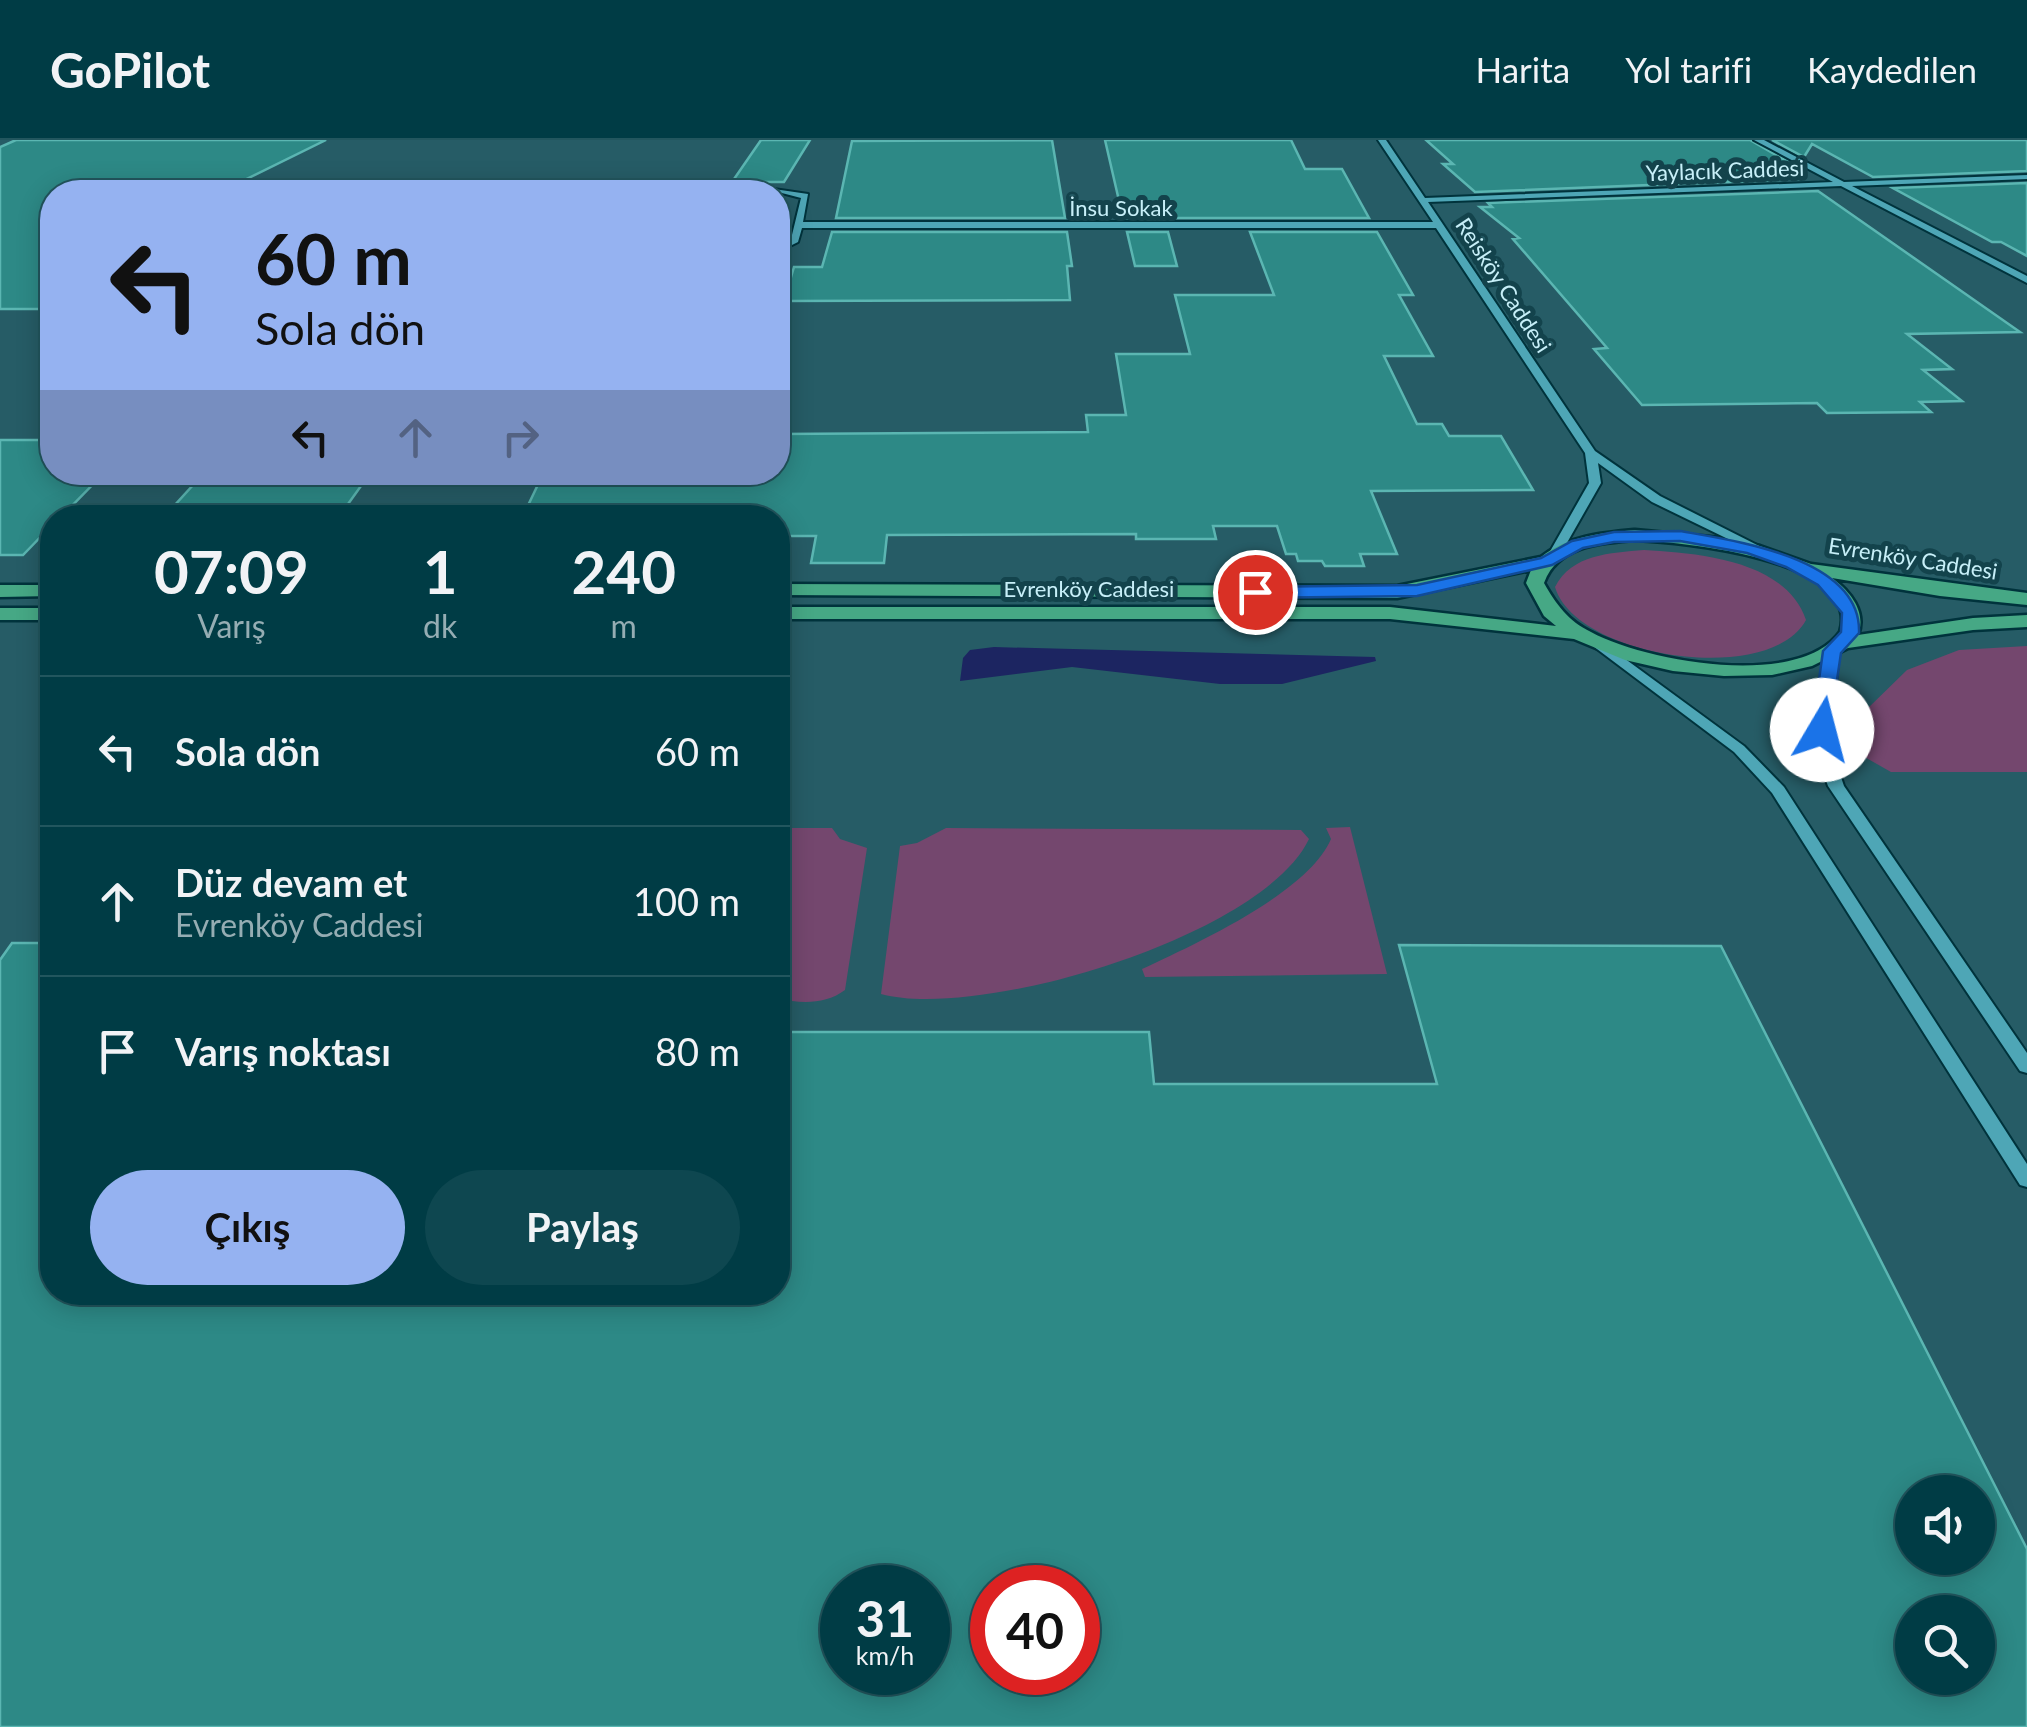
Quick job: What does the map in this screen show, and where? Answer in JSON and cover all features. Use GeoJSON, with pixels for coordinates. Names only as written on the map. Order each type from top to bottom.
{"type":"FeatureCollection","features":[{"type":"Feature","properties":{"kind":"main road","name":"Evrenköy Caddesi"},"geometry":{"type":"LineString","coordinates":[[790,589],[1386,592],[1436,588],[1550,558],[1594,540],[1658,535],[1704,539],[1847,576],[2027,599]]}},
{"type":"Feature","properties":{"kind":"main road"},"geometry":{"type":"LineString","coordinates":[[1550,558],[1537,574],[1537,593],[1551,614],[1588,638]]}},
{"type":"Feature","properties":{"kind":"main road"},"geometry":{"type":"LineString","coordinates":[[1792,563],[1824,581],[1846,602],[1852,623],[1838,647]]}},
{"type":"Feature","properties":{"kind":"main road"},"geometry":{"type":"LineString","coordinates":[[0,591],[40,591]]}},
{"type":"Feature","properties":{"kind":"main road","name":"Evrenköy Caddesi"},"geometry":{"type":"LineString","coordinates":[[790,613],[1390,613],[1588,638],[1672,664],[1726,670],[1776,668],[1838,647],[1972,624],[2027,621]]}},
{"type":"Feature","properties":{"kind":"main road"},"geometry":{"type":"LineString","coordinates":[[0,614],[40,614]]}},
{"type":"Feature","properties":{"kind":"street","name":"Reisköy Caddesi"},"geometry":{"type":"LineString","coordinates":[[1382,140],[1591,452],[1656,499],[1772,555]]}},
{"type":"Feature","properties":{"kind":"street"},"geometry":{"type":"LineString","coordinates":[[1758,140],[2027,280]]}},
{"type":"Feature","properties":{"kind":"street","name":"Yaylacık Caddesi"},"geometry":{"type":"LineString","coordinates":[[1425,200],[2027,177]]}},
{"type":"Feature","properties":{"kind":"street"},"geometry":{"type":"LineString","coordinates":[[790,192],[805,196],[796,240],[790,243]]}},
{"type":"Feature","properties":{"kind":"street","name":"İnsu Sokak"},"geometry":{"type":"LineString","coordinates":[[801,224],[1440,225]]}},
{"type":"Feature","properties":{"kind":"street"},"geometry":{"type":"LineString","coordinates":[[1550,558],[1595,483],[1591,452]]}},
{"type":"Feature","properties":{"kind":"street"},"geometry":{"type":"LineString","coordinates":[[1588,638],[1726,738],[1778,790],[2027,1180]]}},
{"type":"Feature","properties":{"kind":"street"},"geometry":{"type":"LineString","coordinates":[[1838,647],[1822,745],[1836,786],[2027,1067]]}},
{"type":"Feature","properties":{"kind":"shaded area"},"geometry":{"type":"Polygon","coordinates":[[[0,140],[2027,140],[2027,1727],[0,1727],[0,140]]]}},
{"type":"Feature","properties":{"kind":"shaded area"},"geometry":{"type":"Polygon","coordinates":[[[1644,550],[1714,558],[1760,572],[1796,600],[1806,620],[1786,641],[1755,653],[1716,658],[1634,646],[1598,632],[1570,612],[1555,587],[1571,568],[1605,554],[1644,550]]]}},
{"type":"Feature","properties":{"kind":"shaded area"},"geometry":{"type":"Polygon","coordinates":[[[2027,646],[2027,772],[1891,772],[1854,751],[1866,710],[1907,670],[1959,650],[2027,646]]]}},
{"type":"Feature","properties":{"kind":"shaded area"},"geometry":{"type":"Polygon","coordinates":[[[994,647],[1375,657],[1376,661],[1282,684],[1220,684],[1072,667],[960,681],[963,658],[970,650],[994,647]]]}},
{"type":"Feature","properties":{"kind":"shaded area"},"geometry":{"type":"Polygon","coordinates":[[[1350,827],[1387,974],[1145,977],[1142,969],[1248,915],[1299,879],[1331,839],[1326,828],[1350,827]]]}},
{"type":"Feature","properties":{"kind":"shaded area"},"geometry":{"type":"Polygon","coordinates":[[[790,828],[832,828],[840,839],[867,848],[845,990],[829,998],[790,1000],[790,828]]]}},
{"type":"Feature","properties":{"kind":"shaded area"},"geometry":{"type":"Polygon","coordinates":[[[946,828],[1301,830],[1309,839],[1281,875],[1236,908],[1179,938],[1114,963],[983,995],[926,999],[881,994],[900,846],[917,843],[946,828]]]}},
{"type":"Feature","properties":{"kind":"building"},"geometry":{"type":"Polygon","coordinates":[[[16,140],[326,140],[244,180],[40,180],[40,309],[0,309],[0,147],[16,140]]]}},
{"type":"Feature","properties":{"kind":"building"},"geometry":{"type":"Polygon","coordinates":[[[761,140],[810,140],[785,180],[733,180],[761,140]]]}},
{"type":"Feature","properties":{"kind":"building"},"geometry":{"type":"Polygon","coordinates":[[[1052,140],[1065,218],[836,218],[852,141],[1052,140]]]}},
{"type":"Feature","properties":{"kind":"building"},"geometry":{"type":"Polygon","coordinates":[[[1105,140],[1291,140],[1305,169],[1342,169],[1369,218],[1123,218],[1105,140]]]}},
{"type":"Feature","properties":{"kind":"building"},"geometry":{"type":"Polygon","coordinates":[[[1426,140],[1750,140],[1797,167],[1794,173],[1802,179],[1475,192],[1443,164],[1453,164],[1426,140]]]}},
{"type":"Feature","properties":{"kind":"building"},"geometry":{"type":"Polygon","coordinates":[[[1772,140],[2027,140],[2027,171],[1873,177],[1812,144],[1804,157],[1772,140]]]}},
{"type":"Feature","properties":{"kind":"building"},"geometry":{"type":"Polygon","coordinates":[[[2027,183],[2027,256],[2001,242],[1992,242],[1893,188],[2027,183]]]}},
{"type":"Feature","properties":{"kind":"building"},"geometry":{"type":"Polygon","coordinates":[[[1818,191],[2020,332],[1907,334],[1952,369],[1923,370],[1962,401],[1920,402],[1931,412],[1827,413],[1817,403],[1642,405],[1594,349],[1607,348],[1513,239],[1519,238],[1480,207],[1492,207],[1488,203],[1818,191]]]}},
{"type":"Feature","properties":{"kind":"building"},"geometry":{"type":"Polygon","coordinates":[[[832,232],[1067,232],[1072,266],[1067,266],[1070,300],[790,301],[794,267],[822,267],[832,232]]]}},
{"type":"Feature","properties":{"kind":"building"},"geometry":{"type":"Polygon","coordinates":[[[1127,232],[1168,232],[1177,266],[1135,266],[1127,232]]]}},
{"type":"Feature","properties":{"kind":"building"},"geometry":{"type":"Polygon","coordinates":[[[1250,232],[1377,232],[1413,295],[1399,295],[1433,356],[1384,356],[1417,424],[1442,424],[1449,436],[1501,436],[1533,490],[1371,491],[1397,554],[1360,554],[1364,566],[1298,561],[1296,554],[1286,554],[1277,526],[1213,526],[1216,539],[1136,539],[1136,534],[887,535],[884,563],[811,563],[816,536],[790,536],[790,505],[528,505],[538,485],[790,485],[790,434],[1088,432],[1086,415],[1126,415],[1116,354],[1190,354],[1175,295],[1274,295],[1250,232]]]}},
{"type":"Feature","properties":{"kind":"building"},"geometry":{"type":"Polygon","coordinates":[[[0,440],[40,440],[40,485],[92,485],[73,505],[40,505],[40,537],[23,555],[0,555],[0,440]]]}},
{"type":"Feature","properties":{"kind":"building"},"geometry":{"type":"Polygon","coordinates":[[[193,485],[362,485],[347,505],[175,505],[193,485]]]}},
{"type":"Feature","properties":{"kind":"building"},"geometry":{"type":"Polygon","coordinates":[[[12,943],[40,943],[40,1305],[790,1305],[790,1032],[1149,1032],[1154,1084],[1437,1084],[1399,945],[1721,946],[1989,1475],[1895,1475],[1895,1575],[1995,1575],[1995,1486],[2027,1549],[2027,1727],[0,1727],[0,960],[12,943]]]}},
{"type":"Feature","properties":{"kind":"route"},"geometry":{"type":"LineString","coordinates":[[1255,592],[1436,588],[1546,561],[1578,544],[1614,537],[1680,536],[1750,548],[1792,563],[1824,581],[1846,602],[1851,613],[1850,633],[1832,651],[1822,730]]}}]}
